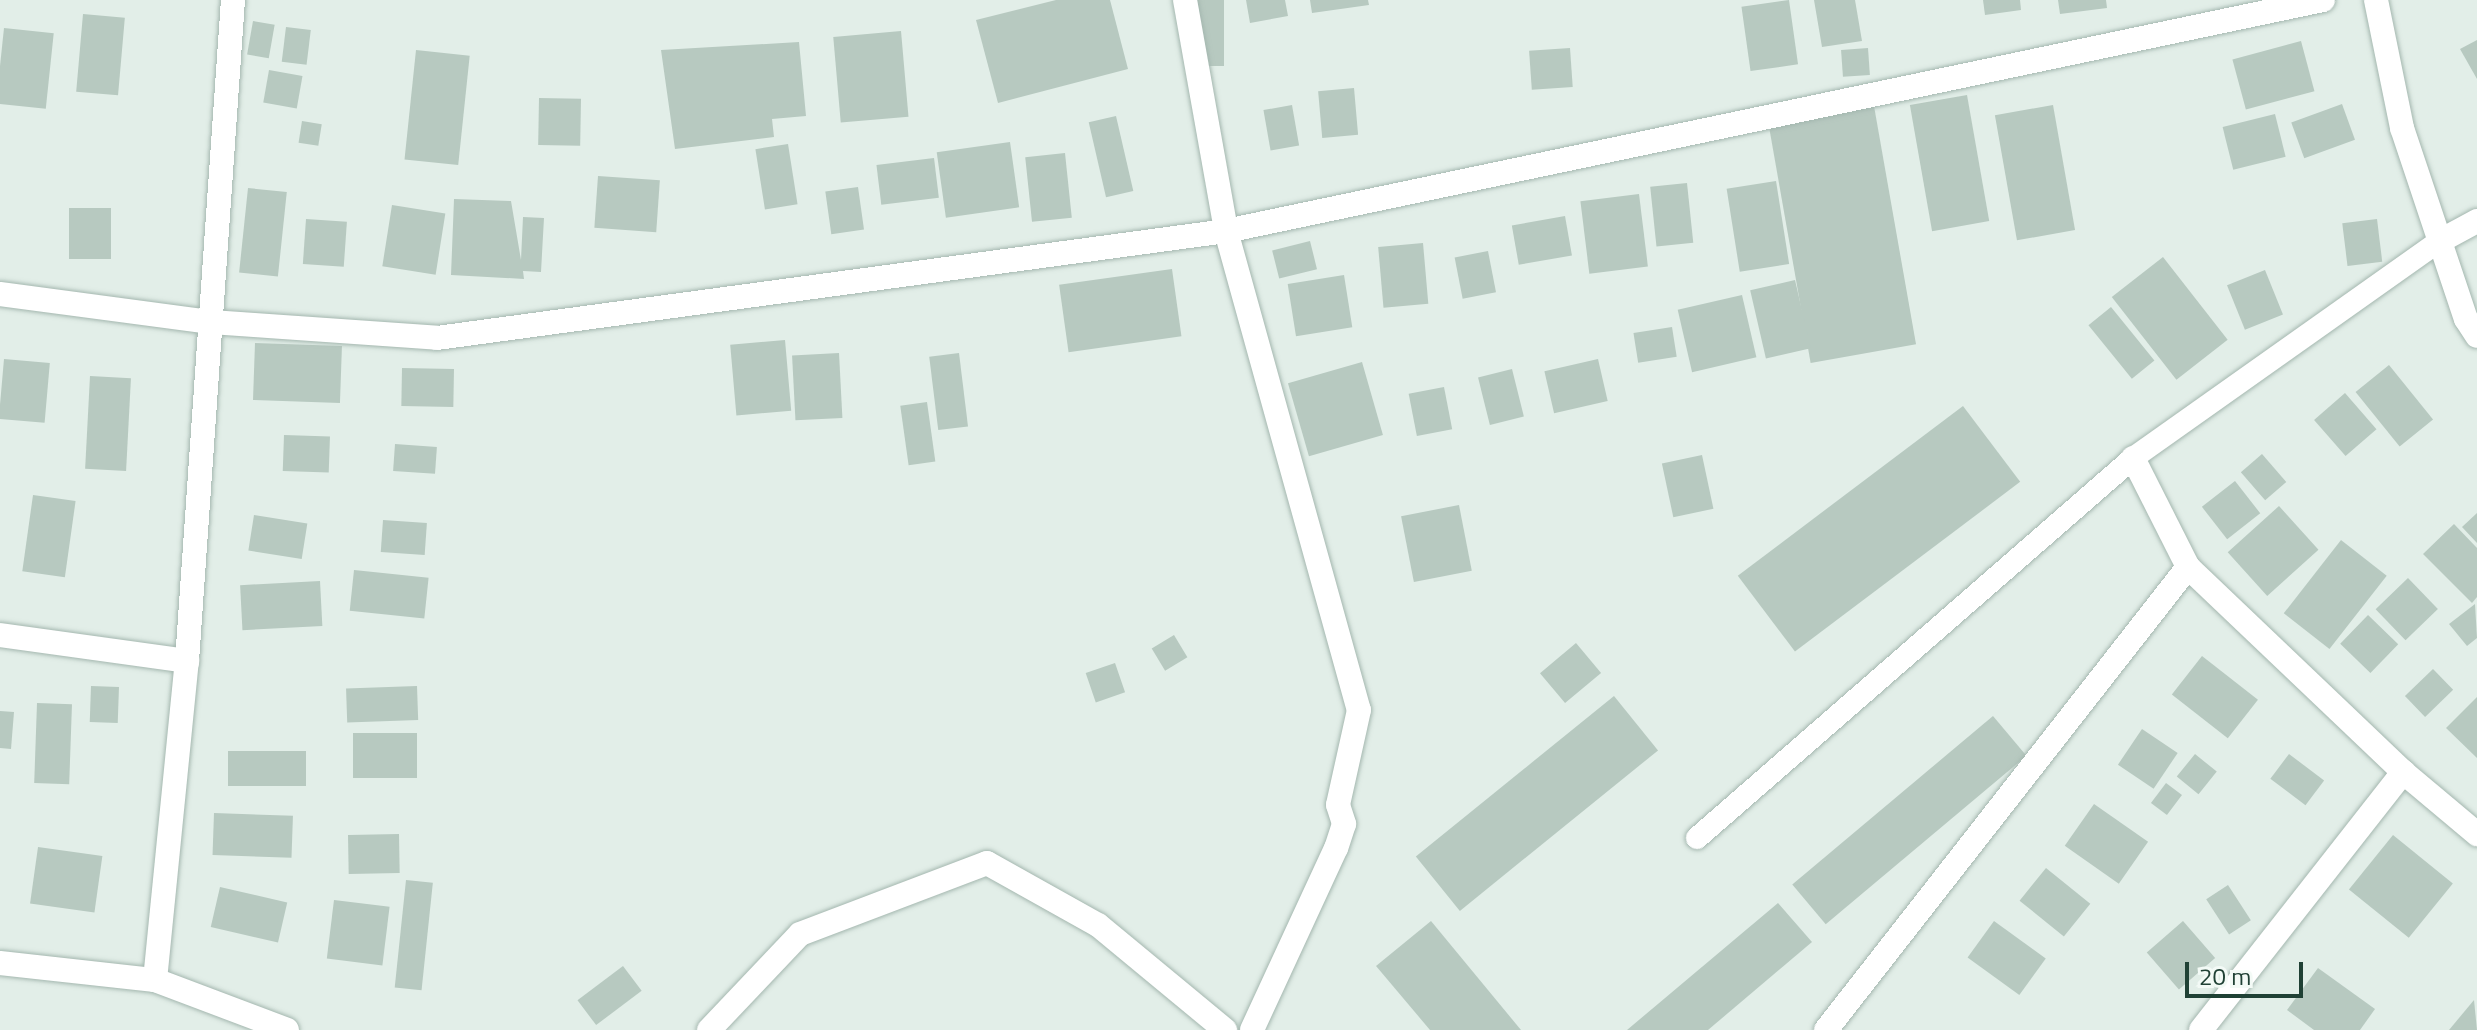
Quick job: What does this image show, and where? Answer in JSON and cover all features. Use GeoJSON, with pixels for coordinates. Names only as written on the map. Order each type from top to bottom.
{"type":"FeatureCollection","features":[{"type":"Feature","properties":{"kind":"street"},"geometry":{"type":"LineString","coordinates":[[155,980],[187,661],[233,0]]}},
{"type":"Feature","properties":{"kind":"street"},"geometry":{"type":"LineString","coordinates":[[1185,0],[1226,231],[1359,710],[1338,805],[1344,824],[1336,848],[1252,1030]]}},
{"type":"Feature","properties":{"kind":"street"},"geometry":{"type":"LineString","coordinates":[[0,294],[211,322],[437,338],[1226,231],[2323,0]]}},
{"type":"Feature","properties":{"kind":"street"},"geometry":{"type":"LineString","coordinates":[[2376,0],[2402,128],[2440,241],[2477,336]]}},
{"type":"Feature","properties":{"kind":"street"},"geometry":{"type":"LineString","coordinates":[[2440,241],[2477,221]]}},
{"type":"Feature","properties":{"kind":"street"},"geometry":{"type":"LineString","coordinates":[[2133,458],[2188,567],[2403,772],[2477,834]]}},
{"type":"Feature","properties":{"kind":"street"},"geometry":{"type":"LineString","coordinates":[[1826,1030],[2188,567]]}},
{"type":"Feature","properties":{"kind":"street"},"geometry":{"type":"LineString","coordinates":[[0,635],[187,661]]}},
{"type":"Feature","properties":{"kind":"street"},"geometry":{"type":"LineString","coordinates":[[2201,1030],[2403,772]]}},
{"type":"Feature","properties":{"kind":"street"},"geometry":{"type":"LineString","coordinates":[[709,1030],[800,934],[987,863],[1098,925],[1225,1030]]}},
{"type":"Feature","properties":{"kind":"street"},"geometry":{"type":"LineString","coordinates":[[0,963],[155,980],[287,1030]]}},
{"type":"Feature","properties":{"kind":"lane"},"geometry":{"type":"LineString","coordinates":[[1697,838],[2133,458],[2440,241]]}},
{"type":"Feature","properties":{"kind":"building"},"geometry":{"type":"Polygon","coordinates":[[[1056,0],[1110,0],[1128,69],[998,103],[976,20],[1056,0]]]}},
{"type":"Feature","properties":{"kind":"building"},"geometry":{"type":"Polygon","coordinates":[[[1193,0],[1224,0],[1224,66],[1193,66],[1193,0]]]}},
{"type":"Feature","properties":{"kind":"building"},"geometry":{"type":"Polygon","coordinates":[[[1246,0],[1285,0],[1288,16],[1250,23],[1246,0]]]}},
{"type":"Feature","properties":{"kind":"building"},"geometry":{"type":"Polygon","coordinates":[[[1310,0],[1368,0],[1369,5],[1312,13],[1310,0]]]}},
{"type":"Feature","properties":{"kind":"building"},"geometry":{"type":"Polygon","coordinates":[[[1789,0],[1798,64],[1751,71],[1741,7],[1789,0]]]}},
{"type":"Feature","properties":{"kind":"building"},"geometry":{"type":"Polygon","coordinates":[[[1814,0],[1855,0],[1862,41],[1822,47],[1814,0]]]}},
{"type":"Feature","properties":{"kind":"building"},"geometry":{"type":"Polygon","coordinates":[[[1983,0],[2020,0],[2021,10],[1985,15],[1983,0]]]}},
{"type":"Feature","properties":{"kind":"building"},"geometry":{"type":"Polygon","coordinates":[[[2058,0],[2106,0],[2107,8],[2060,14],[2058,0]]]}},
{"type":"Feature","properties":{"kind":"building"},"geometry":{"type":"Polygon","coordinates":[[[83,14],[125,18],[118,95],[76,92],[83,14]]]}},
{"type":"Feature","properties":{"kind":"building"},"geometry":{"type":"Polygon","coordinates":[[[253,21],[275,25],[269,58],[247,54],[253,21]]]}},
{"type":"Feature","properties":{"kind":"building"},"geometry":{"type":"Polygon","coordinates":[[[286,27],[311,30],[307,65],[282,62],[286,27]]]}},
{"type":"Feature","properties":{"kind":"building"},"geometry":{"type":"Polygon","coordinates":[[[4,28],[54,33],[46,109],[0,104],[4,28]]]}},
{"type":"Feature","properties":{"kind":"building"},"geometry":{"type":"Polygon","coordinates":[[[901,31],[908,117],[841,123],[833,37],[901,31]]]}},
{"type":"Feature","properties":{"kind":"building"},"geometry":{"type":"Polygon","coordinates":[[[2477,40],[2477,79],[2460,49],[2477,40]]]}},
{"type":"Feature","properties":{"kind":"building"},"geometry":{"type":"Polygon","coordinates":[[[2301,41],[2314,91],[2246,110],[2232,59],[2301,41]]]}},
{"type":"Feature","properties":{"kind":"building"},"geometry":{"type":"Polygon","coordinates":[[[799,42],[806,116],[772,119],[774,137],[675,149],[661,50],[799,42]]]}},
{"type":"Feature","properties":{"kind":"building"},"geometry":{"type":"Polygon","coordinates":[[[1570,48],[1573,87],[1532,90],[1529,51],[1570,48]]]}},
{"type":"Feature","properties":{"kind":"building"},"geometry":{"type":"Polygon","coordinates":[[[1868,48],[1870,75],[1843,77],[1841,50],[1868,48]]]}},
{"type":"Feature","properties":{"kind":"building"},"geometry":{"type":"Polygon","coordinates":[[[416,50],[470,56],[458,165],[405,159],[416,50]]]}},
{"type":"Feature","properties":{"kind":"building"},"geometry":{"type":"Polygon","coordinates":[[[269,70],[302,76],[297,108],[263,102],[269,70]]]}},
{"type":"Feature","properties":{"kind":"building"},"geometry":{"type":"Polygon","coordinates":[[[1354,88],[1358,135],[1322,138],[1318,91],[1354,88]]]}},
{"type":"Feature","properties":{"kind":"building"},"geometry":{"type":"Polygon","coordinates":[[[1967,95],[1989,221],[1932,231],[1910,105],[1967,95]]]}},
{"type":"Feature","properties":{"kind":"building"},"geometry":{"type":"Polygon","coordinates":[[[539,98],[581,99],[580,146],[538,145],[539,98]]]}},
{"type":"Feature","properties":{"kind":"building"},"geometry":{"type":"Polygon","coordinates":[[[2342,104],[2355,140],[2304,158],[2291,122],[2342,104]]]}},
{"type":"Feature","properties":{"kind":"building"},"geometry":{"type":"Polygon","coordinates":[[[1292,105],[1299,145],[1271,150],[1263,110],[1292,105]]]}},
{"type":"Feature","properties":{"kind":"building"},"geometry":{"type":"Polygon","coordinates":[[[2053,105],[2075,230],[2017,240],[1995,115],[2053,105]]]}},
{"type":"Feature","properties":{"kind":"building"},"geometry":{"type":"Polygon","coordinates":[[[1874,106],[1916,344],[1811,363],[1769,125],[1874,106]]]}},
{"type":"Feature","properties":{"kind":"building"},"geometry":{"type":"Polygon","coordinates":[[[2275,114],[2286,157],[2233,170],[2223,127],[2275,114]]]}},
{"type":"Feature","properties":{"kind":"building"},"geometry":{"type":"Polygon","coordinates":[[[1116,116],[1133,191],[1106,197],[1089,122],[1116,116]]]}},
{"type":"Feature","properties":{"kind":"building"},"geometry":{"type":"Polygon","coordinates":[[[302,121],[322,124],[318,146],[299,143],[302,121]]]}},
{"type":"Feature","properties":{"kind":"building"},"geometry":{"type":"Polygon","coordinates":[[[1010,142],[1019,207],[946,218],[937,152],[1010,142]]]}},
{"type":"Feature","properties":{"kind":"building"},"geometry":{"type":"Polygon","coordinates":[[[788,144],[798,204],[765,209],[755,149],[788,144]]]}},
{"type":"Feature","properties":{"kind":"building"},"geometry":{"type":"Polygon","coordinates":[[[1065,153],[1072,218],[1032,222],[1025,157],[1065,153]]]}},
{"type":"Feature","properties":{"kind":"building"},"geometry":{"type":"Polygon","coordinates":[[[934,158],[939,198],[881,205],[876,165],[934,158]]]}},
{"type":"Feature","properties":{"kind":"building"},"geometry":{"type":"Polygon","coordinates":[[[598,176],[660,180],[656,232],[594,228],[598,176]]]}},
{"type":"Feature","properties":{"kind":"building"},"geometry":{"type":"Polygon","coordinates":[[[1776,181],[1789,264],[1740,272],[1727,189],[1776,181]]]}},
{"type":"Feature","properties":{"kind":"building"},"geometry":{"type":"Polygon","coordinates":[[[1687,183],[1693,243],[1656,247],[1650,187],[1687,183]]]}},
{"type":"Feature","properties":{"kind":"building"},"geometry":{"type":"Polygon","coordinates":[[[858,187],[864,230],[831,234],[825,192],[858,187]]]}},
{"type":"Feature","properties":{"kind":"building"},"geometry":{"type":"Polygon","coordinates":[[[248,188],[287,192],[278,277],[239,273],[248,188]]]}},
{"type":"Feature","properties":{"kind":"building"},"geometry":{"type":"Polygon","coordinates":[[[1639,194],[1648,266],[1589,274],[1580,201],[1639,194]]]}},
{"type":"Feature","properties":{"kind":"building"},"geometry":{"type":"Polygon","coordinates":[[[454,199],[511,201],[521,260],[523,217],[544,218],[541,272],[523,271],[524,279],[451,275],[454,199]]]}},
{"type":"Feature","properties":{"kind":"building"},"geometry":{"type":"Polygon","coordinates":[[[392,205],[445,213],[436,275],[382,266],[392,205]]]}},
{"type":"Feature","properties":{"kind":"building"},"geometry":{"type":"Polygon","coordinates":[[[69,208],[111,208],[111,259],[69,259],[69,208]]]}},
{"type":"Feature","properties":{"kind":"building"},"geometry":{"type":"Polygon","coordinates":[[[1565,216],[1572,255],[1519,265],[1512,225],[1565,216]]]}},
{"type":"Feature","properties":{"kind":"building"},"geometry":{"type":"Polygon","coordinates":[[[306,219],[347,222],[344,267],[303,264],[306,219]]]}},
{"type":"Feature","properties":{"kind":"building"},"geometry":{"type":"Polygon","coordinates":[[[2377,219],[2382,262],[2348,266],[2342,223],[2377,219]]]}},
{"type":"Feature","properties":{"kind":"building"},"geometry":{"type":"Polygon","coordinates":[[[1310,241],[1317,269],[1279,279],[1272,250],[1310,241]]]}},
{"type":"Feature","properties":{"kind":"building"},"geometry":{"type":"Polygon","coordinates":[[[1423,243],[1428,304],[1383,308],[1378,247],[1423,243]]]}},
{"type":"Feature","properties":{"kind":"building"},"geometry":{"type":"Polygon","coordinates":[[[1488,251],[1496,292],[1463,299],[1455,257],[1488,251]]]}},
{"type":"Feature","properties":{"kind":"building"},"geometry":{"type":"Polygon","coordinates":[[[2163,257],[2228,340],[2176,380],[2112,297],[2163,257]]]}},
{"type":"Feature","properties":{"kind":"building"},"geometry":{"type":"Polygon","coordinates":[[[1172,269],[1181,336],[1069,352],[1059,285],[1172,269]]]}},
{"type":"Feature","properties":{"kind":"building"},"geometry":{"type":"Polygon","coordinates":[[[2265,270],[2283,315],[2245,330],[2227,285],[2265,270]]]}},
{"type":"Feature","properties":{"kind":"building"},"geometry":{"type":"Polygon","coordinates":[[[1344,275],[1352,327],[1296,336],[1288,284],[1344,275]]]}},
{"type":"Feature","properties":{"kind":"building"},"geometry":{"type":"Polygon","coordinates":[[[1795,280],[1811,348],[1766,359],[1750,290],[1795,280]]]}},
{"type":"Feature","properties":{"kind":"building"},"geometry":{"type":"Polygon","coordinates":[[[1742,295],[1756,357],[1692,372],[1678,310],[1742,295]]]}},
{"type":"Feature","properties":{"kind":"building"},"geometry":{"type":"Polygon","coordinates":[[[2111,307],[2154,361],[2132,379],[2088,325],[2111,307]]]}},
{"type":"Feature","properties":{"kind":"building"},"geometry":{"type":"Polygon","coordinates":[[[1672,327],[1677,357],[1638,363],[1633,333],[1672,327]]]}},
{"type":"Feature","properties":{"kind":"building"},"geometry":{"type":"Polygon","coordinates":[[[785,340],[791,411],[736,416],[730,345],[785,340]]]}},
{"type":"Feature","properties":{"kind":"building"},"geometry":{"type":"Polygon","coordinates":[[[255,343],[342,346],[340,403],[253,400],[255,343]]]}},
{"type":"Feature","properties":{"kind":"building"},"geometry":{"type":"Polygon","coordinates":[[[839,353],[842,418],[795,420],[792,355],[839,353]]]}},
{"type":"Feature","properties":{"kind":"building"},"geometry":{"type":"Polygon","coordinates":[[[959,353],[968,426],[938,430],[929,357],[959,353]]]}},
{"type":"Feature","properties":{"kind":"building"},"geometry":{"type":"Polygon","coordinates":[[[4,359],[50,363],[45,423],[0,419],[4,359]]]}},
{"type":"Feature","properties":{"kind":"building"},"geometry":{"type":"Polygon","coordinates":[[[1598,359],[1608,401],[1554,413],[1544,371],[1598,359]]]}},
{"type":"Feature","properties":{"kind":"building"},"geometry":{"type":"Polygon","coordinates":[[[1362,362],[1383,435],[1309,456],[1288,383],[1362,362]]]}},
{"type":"Feature","properties":{"kind":"building"},"geometry":{"type":"Polygon","coordinates":[[[2389,365],[2433,419],[2400,446],[2356,392],[2389,365]]]}},
{"type":"Feature","properties":{"kind":"building"},"geometry":{"type":"Polygon","coordinates":[[[402,368],[454,369],[453,407],[401,406],[402,368]]]}},
{"type":"Feature","properties":{"kind":"building"},"geometry":{"type":"Polygon","coordinates":[[[1512,369],[1524,417],[1490,425],[1478,377],[1512,369]]]}},
{"type":"Feature","properties":{"kind":"building"},"geometry":{"type":"Polygon","coordinates":[[[90,376],[131,378],[126,471],[85,469],[90,376]]]}},
{"type":"Feature","properties":{"kind":"building"},"geometry":{"type":"Polygon","coordinates":[[[1444,387],[1452,429],[1417,436],[1409,394],[1444,387]]]}},
{"type":"Feature","properties":{"kind":"building"},"geometry":{"type":"Polygon","coordinates":[[[2345,393],[2376,429],[2346,456],[2314,420],[2345,393]]]}},
{"type":"Feature","properties":{"kind":"building"},"geometry":{"type":"Polygon","coordinates":[[[927,402],[935,461],[909,465],[900,406],[927,402]]]}},
{"type":"Feature","properties":{"kind":"building"},"geometry":{"type":"Polygon","coordinates":[[[1963,406],[2020,482],[1795,652],[1738,576],[1963,406]]]}},
{"type":"Feature","properties":{"kind":"building"},"geometry":{"type":"Polygon","coordinates":[[[284,435],[330,437],[329,473],[283,471],[284,435]]]}},
{"type":"Feature","properties":{"kind":"building"},"geometry":{"type":"Polygon","coordinates":[[[395,444],[437,447],[435,474],[393,471],[395,444]]]}},
{"type":"Feature","properties":{"kind":"building"},"geometry":{"type":"Polygon","coordinates":[[[2262,454],[2286,482],[2265,500],[2241,472],[2262,454]]]}},
{"type":"Feature","properties":{"kind":"building"},"geometry":{"type":"Polygon","coordinates":[[[1702,455],[1713,509],[1673,517],[1662,464],[1702,455]]]}},
{"type":"Feature","properties":{"kind":"building"},"geometry":{"type":"Polygon","coordinates":[[[2235,481],[2260,513],[2227,539],[2202,507],[2235,481]]]}},
{"type":"Feature","properties":{"kind":"building"},"geometry":{"type":"Polygon","coordinates":[[[33,495],[76,501],[65,577],[22,571],[33,495]]]}},
{"type":"Feature","properties":{"kind":"building"},"geometry":{"type":"Polygon","coordinates":[[[1459,505],[1472,571],[1414,582],[1401,516],[1459,505]]]}},
{"type":"Feature","properties":{"kind":"building"},"geometry":{"type":"Polygon","coordinates":[[[2279,506],[2318,550],[2267,596],[2228,552],[2279,506]]]}},
{"type":"Feature","properties":{"kind":"building"},"geometry":{"type":"Polygon","coordinates":[[[2477,513],[2477,543],[2462,527],[2477,513]]]}},
{"type":"Feature","properties":{"kind":"building"},"geometry":{"type":"Polygon","coordinates":[[[254,515],[307,523],[302,559],[248,551],[254,515]]]}},
{"type":"Feature","properties":{"kind":"building"},"geometry":{"type":"Polygon","coordinates":[[[383,520],[427,523],[425,555],[381,552],[383,520]]]}},
{"type":"Feature","properties":{"kind":"building"},"geometry":{"type":"Polygon","coordinates":[[[2454,524],[2477,548],[2477,597],[2472,603],[2423,554],[2454,524]]]}},
{"type":"Feature","properties":{"kind":"building"},"geometry":{"type":"Polygon","coordinates":[[[2341,540],[2387,576],[2329,649],[2284,613],[2341,540]]]}},
{"type":"Feature","properties":{"kind":"building"},"geometry":{"type":"Polygon","coordinates":[[[354,570],[429,578],[424,619],[350,611],[354,570]]]}},
{"type":"Feature","properties":{"kind":"building"},"geometry":{"type":"Polygon","coordinates":[[[2408,578],[2438,609],[2406,640],[2376,609],[2408,578]]]}},
{"type":"Feature","properties":{"kind":"building"},"geometry":{"type":"Polygon","coordinates":[[[320,581],[322,626],[242,630],[240,585],[320,581]]]}},
{"type":"Feature","properties":{"kind":"building"},"geometry":{"type":"Polygon","coordinates":[[[2475,604],[2477,638],[2467,646],[2449,624],[2475,604]]]}},
{"type":"Feature","properties":{"kind":"building"},"geometry":{"type":"Polygon","coordinates":[[[2368,615],[2398,644],[2370,673],[2340,644],[2368,615]]]}},
{"type":"Feature","properties":{"kind":"building"},"geometry":{"type":"Polygon","coordinates":[[[1174,635],[1187,657],[1165,671],[1152,648],[1174,635]]]}},
{"type":"Feature","properties":{"kind":"building"},"geometry":{"type":"Polygon","coordinates":[[[1576,643],[1601,673],[1565,703],[1540,673],[1576,643]]]}},
{"type":"Feature","properties":{"kind":"building"},"geometry":{"type":"Polygon","coordinates":[[[2202,656],[2258,700],[2228,738],[2172,695],[2202,656]]]}},
{"type":"Feature","properties":{"kind":"building"},"geometry":{"type":"Polygon","coordinates":[[[1115,663],[1125,692],[1096,702],[1086,673],[1115,663]]]}},
{"type":"Feature","properties":{"kind":"building"},"geometry":{"type":"Polygon","coordinates":[[[2433,669],[2453,690],[2425,717],[2405,696],[2433,669]]]}},
{"type":"Feature","properties":{"kind":"building"},"geometry":{"type":"Polygon","coordinates":[[[91,686],[119,687],[118,723],[90,722],[91,686]]]}},
{"type":"Feature","properties":{"kind":"building"},"geometry":{"type":"Polygon","coordinates":[[[417,686],[418,720],[347,722],[346,688],[417,686]]]}},
{"type":"Feature","properties":{"kind":"building"},"geometry":{"type":"Polygon","coordinates":[[[1614,696],[1658,750],[1460,911],[1416,856],[1614,696]]]}},
{"type":"Feature","properties":{"kind":"building"},"geometry":{"type":"Polygon","coordinates":[[[2477,697],[2477,758],[2446,728],[2477,697]]]}},
{"type":"Feature","properties":{"kind":"building"},"geometry":{"type":"Polygon","coordinates":[[[37,703],[72,704],[69,784],[34,783],[37,703]]]}},
{"type":"Feature","properties":{"kind":"building"},"geometry":{"type":"Polygon","coordinates":[[[0,711],[14,712],[11,749],[0,748],[0,711]]]}},
{"type":"Feature","properties":{"kind":"building"},"geometry":{"type":"Polygon","coordinates":[[[1993,716],[2026,756],[1826,924],[1792,884],[1993,716]]]}},
{"type":"Feature","properties":{"kind":"building"},"geometry":{"type":"Polygon","coordinates":[[[2142,729],[2178,753],[2154,789],[2118,765],[2142,729]]]}},
{"type":"Feature","properties":{"kind":"building"},"geometry":{"type":"Polygon","coordinates":[[[353,733],[417,733],[417,778],[353,778],[353,733]]]}},
{"type":"Feature","properties":{"kind":"building"},"geometry":{"type":"Polygon","coordinates":[[[228,751],[306,751],[306,786],[228,786],[228,751]]]}},
{"type":"Feature","properties":{"kind":"building"},"geometry":{"type":"Polygon","coordinates":[[[2195,754],[2217,772],[2199,794],[2177,777],[2195,754]]]}},
{"type":"Feature","properties":{"kind":"building"},"geometry":{"type":"Polygon","coordinates":[[[2289,754],[2324,780],[2305,805],[2270,779],[2289,754]]]}},
{"type":"Feature","properties":{"kind":"building"},"geometry":{"type":"Polygon","coordinates":[[[2166,783],[2182,795],[2167,815],[2151,803],[2166,783]]]}},
{"type":"Feature","properties":{"kind":"building"},"geometry":{"type":"Polygon","coordinates":[[[2094,804],[2148,842],[2119,884],[2065,846],[2094,804]]]}},
{"type":"Feature","properties":{"kind":"building"},"geometry":{"type":"Polygon","coordinates":[[[214,813],[293,816],[291,858],[213,855],[214,813]]]}},
{"type":"Feature","properties":{"kind":"building"},"geometry":{"type":"Polygon","coordinates":[[[399,834],[400,873],[349,874],[348,835],[399,834]]]}},
{"type":"Feature","properties":{"kind":"building"},"geometry":{"type":"Polygon","coordinates":[[[2393,835],[2453,883],[2409,938],[2349,889],[2393,835]]]}},
{"type":"Feature","properties":{"kind":"building"},"geometry":{"type":"Polygon","coordinates":[[[38,847],[102,856],[94,912],[30,903],[38,847]]]}},
{"type":"Feature","properties":{"kind":"building"},"geometry":{"type":"Polygon","coordinates":[[[2046,868],[2090,904],[2064,937],[2020,901],[2046,868]]]}},
{"type":"Feature","properties":{"kind":"building"},"geometry":{"type":"Polygon","coordinates":[[[406,880],[433,883],[422,990],[395,987],[406,880]]]}},
{"type":"Feature","properties":{"kind":"building"},"geometry":{"type":"Polygon","coordinates":[[[2228,885],[2251,920],[2229,934],[2206,899],[2228,885]]]}},
{"type":"Feature","properties":{"kind":"building"},"geometry":{"type":"Polygon","coordinates":[[[220,887],[287,903],[278,942],[211,927],[220,887]]]}},
{"type":"Feature","properties":{"kind":"building"},"geometry":{"type":"Polygon","coordinates":[[[334,900],[390,907],[382,965],[327,959],[334,900]]]}},
{"type":"Feature","properties":{"kind":"building"},"geometry":{"type":"Polygon","coordinates":[[[1778,903],[1812,942],[1708,1030],[1627,1030],[1778,903]]]}},
{"type":"Feature","properties":{"kind":"building"},"geometry":{"type":"Polygon","coordinates":[[[1431,921],[1521,1030],[1430,1030],[1376,966],[1431,921]]]}},
{"type":"Feature","properties":{"kind":"building"},"geometry":{"type":"Polygon","coordinates":[[[1994,921],[2046,959],[2019,995],[1968,957],[1994,921]]]}},
{"type":"Feature","properties":{"kind":"building"},"geometry":{"type":"Polygon","coordinates":[[[2183,921],[2215,958],[2179,989],[2147,952],[2183,921]]]}},
{"type":"Feature","properties":{"kind":"building"},"geometry":{"type":"Polygon","coordinates":[[[623,966],[642,991],[596,1025],[577,1000],[623,966]]]}},
{"type":"Feature","properties":{"kind":"building"},"geometry":{"type":"Polygon","coordinates":[[[2318,968],[2375,1009],[2360,1030],[2314,1030],[2287,1010],[2318,968]]]}},
{"type":"Feature","properties":{"kind":"building"},"geometry":{"type":"Polygon","coordinates":[[[2474,1000],[2477,1030],[2449,1030],[2474,1000]]]}}]}
